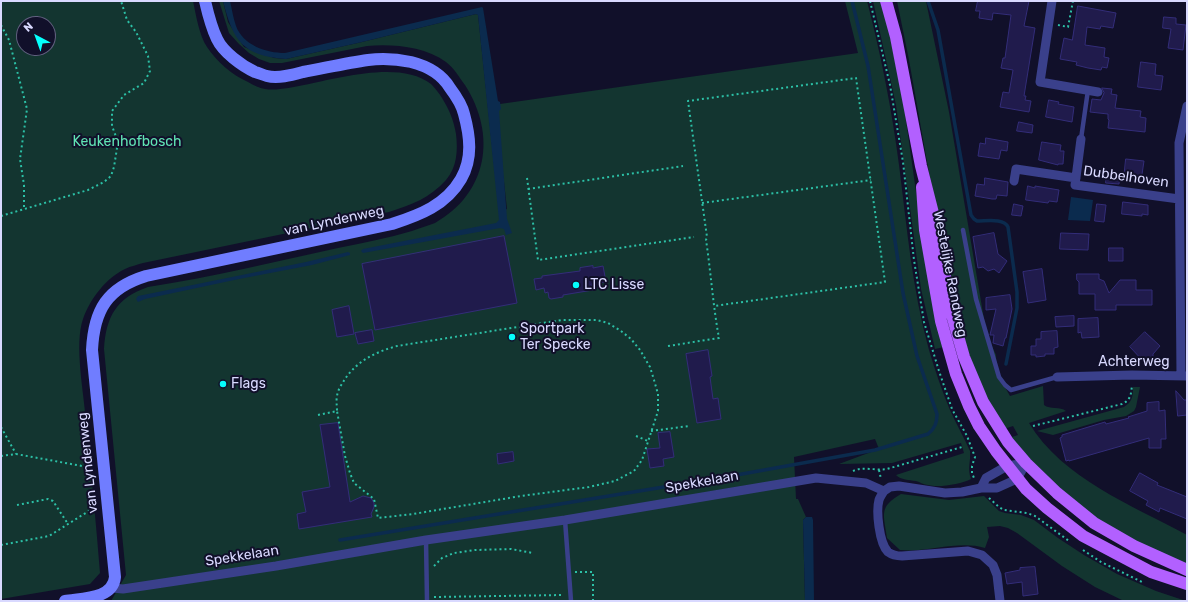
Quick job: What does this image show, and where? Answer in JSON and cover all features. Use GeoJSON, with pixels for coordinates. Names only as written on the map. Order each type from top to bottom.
{"type":"FeatureCollection","features":[{"type":"Feature","properties":{"kind":"main road","name":"Westelijke Randweg"},"geometry":{"type":"LineString","coordinates":[[886,1],[896,37],[921,166],[936,225],[952,315],[964,357],[983,402],[1008,442],[1026,463],[1057,493],[1094,523],[1134,546],[1187,570]]}},
{"type":"Feature","properties":{"kind":"main road","name":"Westelijke Randweg"},"geometry":{"type":"LineString","coordinates":[[921,166],[922,207],[941,321],[956,374],[969,406],[980,426],[1007,466],[1026,489],[1047,508],[1083,536],[1151,572],[1187,584]]}},
{"type":"Feature","properties":{"kind":"street","name":"van Lyndenweg"},"geometry":{"type":"LineString","coordinates":[[112,588],[115,583],[115,577],[92,350],[95,323],[106,301],[116,290],[130,281],[146,276],[392,224],[411,218],[427,211],[444,199],[457,186],[466,172],[470,157],[470,142],[464,111],[447,83],[437,73],[421,64],[379,59],[284,76],[267,76],[242,64],[217,40],[205,1]]}},
{"type":"Feature","properties":{"kind":"street"},"geometry":{"type":"LineString","coordinates":[[1052,1],[1040,82],[1098,92]]}},
{"type":"Feature","properties":{"kind":"street","name":"Achterweg"},"geometry":{"type":"LineString","coordinates":[[1057,377],[1132,375],[1184,376],[1179,144],[1187,106]]}},
{"type":"Feature","properties":{"kind":"street","name":"Dubbelhoven"},"geometry":{"type":"LineString","coordinates":[[1081,139],[1075,185],[1179,199]]}},
{"type":"Feature","properties":{"kind":"street","name":"Dubbelhoven"},"geometry":{"type":"LineString","coordinates":[[1014,181],[1016,169],[1076,178]]}},
{"type":"Feature","properties":{"kind":"street"},"geometry":{"type":"LineString","coordinates":[[981,488],[986,478],[1007,466],[1026,463]]}},
{"type":"Feature","properties":{"kind":"street"},"geometry":{"type":"LineString","coordinates":[[1000,601],[997,575],[992,565],[982,555],[968,552],[895,556],[888,552],[883,546],[880,537],[878,511],[879,500],[884,491],[890,487],[899,486],[945,493],[962,492],[981,488],[997,488],[1017,478],[1026,463]]}},
{"type":"Feature","properties":{"kind":"street","name":"Spekkelaan"},"geometry":{"type":"LineString","coordinates":[[65,601],[98,596],[106,593],[112,588],[123,590],[276,566],[426,540],[565,520],[816,478],[866,484],[884,491]]}},
{"type":"Feature","properties":{"kind":"lane"},"geometry":{"type":"LineString","coordinates":[[1081,139],[1088,90]]}},
{"type":"Feature","properties":{"kind":"lane","name":"Achterweg"},"geometry":{"type":"LineString","coordinates":[[963,230],[976,299],[999,377],[1005,386],[1011,390],[1057,377]]}},
{"type":"Feature","properties":{"kind":"lane"},"geometry":{"type":"LineString","coordinates":[[565,520],[571,601]]}},
{"type":"Feature","properties":{"kind":"lane"},"geometry":{"type":"LineString","coordinates":[[426,540],[427,599]]}},
{"type":"Feature","properties":{"kind":"path"},"geometry":{"type":"LineString","coordinates":[[1,216],[88,190],[104,182],[110,176],[114,167],[118,142],[112,126],[112,111],[124,94],[144,83],[150,71],[148,56],[136,32],[127,20],[121,1]]}},
{"type":"Feature","properties":{"kind":"path"},"geometry":{"type":"LineString","coordinates":[[1049,24],[1068,27],[1073,1]]}},
{"type":"Feature","properties":{"kind":"path"},"geometry":{"type":"LineString","coordinates":[[1,25],[9,40],[27,109],[20,159],[24,185],[24,210]]}},
{"type":"Feature","properties":{"kind":"path"},"geometry":{"type":"LineString","coordinates":[[668,346],[719,338],[714,311],[702,202],[688,101],[856,78],[884,282],[714,306]]}},
{"type":"Feature","properties":{"kind":"path"},"geometry":{"type":"LineString","coordinates":[[528,189],[683,166]]}},
{"type":"Feature","properties":{"kind":"path"},"geometry":{"type":"LineString","coordinates":[[527,178],[538,260],[694,237]]}},
{"type":"Feature","properties":{"kind":"path"},"geometry":{"type":"LineString","coordinates":[[702,202],[871,180]]}},
{"type":"Feature","properties":{"kind":"path"},"geometry":{"type":"LineString","coordinates":[[562,320],[597,320],[608,323],[631,339],[640,350],[650,367],[658,394],[658,411],[642,460],[634,471],[615,481],[589,487],[378,518],[374,499],[354,483],[350,473],[345,456],[337,411],[337,396],[340,386],[349,373],[360,362],[384,349],[562,320]]}},
{"type":"Feature","properties":{"kind":"path"},"geometry":{"type":"LineString","coordinates":[[1033,426],[1126,402],[1131,395],[1132,375]]}},
{"type":"Feature","properties":{"kind":"path"},"geometry":{"type":"LineString","coordinates":[[318,415],[337,411]]}},
{"type":"Feature","properties":{"kind":"path"},"geometry":{"type":"LineString","coordinates":[[651,432],[689,426]]}},
{"type":"Feature","properties":{"kind":"path"},"geometry":{"type":"LineString","coordinates":[[1,427],[16,454]]}},
{"type":"Feature","properties":{"kind":"path"},"geometry":{"type":"LineString","coordinates":[[636,436],[648,441]]}},
{"type":"Feature","properties":{"kind":"path"},"geometry":{"type":"LineString","coordinates":[[879,470],[962,447]]}},
{"type":"Feature","properties":{"kind":"path"},"geometry":{"type":"LineString","coordinates":[[1,456],[16,454],[96,468]]}},
{"type":"Feature","properties":{"kind":"path"},"geometry":{"type":"LineString","coordinates":[[17,505],[48,499],[53,501],[68,524]]}},
{"type":"Feature","properties":{"kind":"path"},"geometry":{"type":"LineString","coordinates":[[1,545],[49,536],[92,509],[101,509]]}},
{"type":"Feature","properties":{"kind":"path"},"geometry":{"type":"LineString","coordinates":[[431,569],[442,558],[454,553],[511,549],[533,553]]}},
{"type":"Feature","properties":{"kind":"path"},"geometry":{"type":"LineString","coordinates":[[569,573],[593,572],[593,601]]}},
{"type":"Feature","properties":{"kind":"path"},"geometry":{"type":"LineString","coordinates":[[427,599],[571,595]]}},
{"type":"Feature","properties":{"kind":"path"},"geometry":{"type":"LineString","coordinates":[[474,597],[475,601]]}},
{"type":"Feature","properties":{"kind":"green space","name":"Keukenhofbosch"},"geometry":{"type":"Polygon","coordinates":[[[1,1],[193,1],[202,37],[211,53],[231,72],[263,89],[279,89],[351,75],[387,72],[403,73],[418,77],[431,84],[441,96],[451,115],[456,134],[457,153],[455,164],[450,175],[440,186],[427,196],[412,204],[389,212],[143,263],[127,268],[118,273],[105,284],[94,297],[83,319],[79,342],[80,369],[92,479],[100,573],[90,584],[1,599],[1,1]]]}},
{"type":"Feature","properties":{"kind":"green space","name":"Sportpark Ter Specke"},"geometry":{"type":"Polygon","coordinates":[[[219,1],[223,1],[228,22],[244,47],[274,58],[286,59],[476,14],[478,15],[499,211],[507,209],[493,105],[858,53],[845,1],[867,1],[889,103],[911,258],[923,327],[931,358],[944,395],[970,451],[969,472],[971,479],[950,485],[933,486],[903,479],[896,475],[964,453],[961,443],[892,463],[839,464],[879,449],[875,439],[794,457],[796,499],[798,499],[806,517],[803,520],[805,601],[111,601],[126,575],[104,349],[107,327],[115,310],[128,297],[148,287],[220,274],[394,236],[435,223],[453,211],[467,196],[476,179],[482,162],[484,143],[481,123],[475,104],[465,85],[446,62],[428,52],[418,49],[377,45],[282,63],[270,63],[249,53],[229,33],[219,1]]]}},
{"type":"Feature","properties":{"kind":"green space"},"geometry":{"type":"Polygon","coordinates":[[[873,1],[882,1],[904,106],[917,199],[944,347],[935,349],[921,289],[896,105],[873,1]]]}},
{"type":"Feature","properties":{"kind":"green space"},"geometry":{"type":"Polygon","coordinates":[[[897,1],[926,1],[949,112],[987,335],[996,355],[997,373],[1010,396],[1043,386],[1044,405],[1066,411],[1029,423],[1043,442],[1060,460],[1100,489],[1187,535],[1187,567],[1146,549],[1077,507],[1009,438],[1018,435],[1013,426],[1004,429],[978,384],[949,286],[909,60],[897,1]]]}},
{"type":"Feature","properties":{"kind":"green space"},"geometry":{"type":"Polygon","coordinates":[[[1133,387],[1140,387],[1136,407],[1134,411],[1126,416],[1104,420],[1053,435],[1037,431],[1124,407],[1132,399],[1133,387]]]}},
{"type":"Feature","properties":{"kind":"green space"},"geometry":{"type":"Polygon","coordinates":[[[901,494],[949,500],[984,496],[999,511],[1021,515],[1034,520],[1084,555],[1117,574],[1156,591],[1186,601],[1124,601],[1095,587],[1062,566],[1017,533],[1000,526],[987,527],[989,537],[985,548],[964,545],[921,550],[900,550],[887,538],[884,512],[889,503],[901,494]]]}},
{"type":"Feature","properties":{"kind":"water"},"geometry":{"type":"Polygon","coordinates":[[[223,1],[230,1],[236,26],[239,33],[244,38],[256,47],[278,53],[285,53],[482,7],[498,101],[500,102],[501,109],[499,111],[507,219],[512,233],[506,235],[504,229],[500,228],[363,253],[361,251],[363,249],[496,223],[499,220],[478,15],[476,14],[286,59],[259,54],[242,44],[231,27],[223,1]]]}},
{"type":"Feature","properties":{"kind":"water"},"geometry":{"type":"Polygon","coordinates":[[[1071,197],[1093,200],[1090,221],[1068,220],[1071,197]]]}},
{"type":"Feature","properties":{"kind":"water"},"geometry":{"type":"Polygon","coordinates":[[[348,252],[350,255],[312,265],[239,279],[145,299],[138,302],[136,299],[138,296],[348,252]]]}},
{"type":"Feature","properties":{"kind":"water"},"geometry":{"type":"Polygon","coordinates":[[[806,517],[812,517],[813,520],[814,601],[805,601],[803,520],[806,517]]]}},
{"type":"Feature","properties":{"kind":"building"},"geometry":{"type":"Polygon","coordinates":[[[978,1],[1029,1],[1024,26],[1035,28],[1024,96],[1026,96],[1025,100],[1031,101],[1029,112],[1000,107],[1003,92],[1009,93],[1013,70],[1001,68],[1003,58],[1005,58],[1011,15],[993,13],[992,20],[979,18],[980,11],[976,11],[978,1]]]}},
{"type":"Feature","properties":{"kind":"building"},"geometry":{"type":"Polygon","coordinates":[[[1078,6],[1116,13],[1113,28],[1101,26],[1100,29],[1087,27],[1085,45],[1105,48],[1104,57],[1109,58],[1107,68],[1102,67],[1101,70],[1088,68],[1076,65],[1077,62],[1060,59],[1064,38],[1072,40],[1078,6]]]}},
{"type":"Feature","properties":{"kind":"building"},"geometry":{"type":"Polygon","coordinates":[[[1164,17],[1176,18],[1176,24],[1186,25],[1183,50],[1168,48],[1171,29],[1163,28],[1164,17]]]}},
{"type":"Feature","properties":{"kind":"building"},"geometry":{"type":"Polygon","coordinates":[[[1141,62],[1156,64],[1155,75],[1163,76],[1161,90],[1138,87],[1141,62]]]}},
{"type":"Feature","properties":{"kind":"building"},"geometry":{"type":"Polygon","coordinates":[[[1102,88],[1112,89],[1111,94],[1117,95],[1115,108],[1141,111],[1140,117],[1146,118],[1145,132],[1108,128],[1108,114],[1090,112],[1092,99],[1101,100],[1104,93],[1102,88]]]}},
{"type":"Feature","properties":{"kind":"building"},"geometry":{"type":"Polygon","coordinates":[[[1049,100],[1059,102],[1058,104],[1074,107],[1072,122],[1046,117],[1049,100]]]}},
{"type":"Feature","properties":{"kind":"building"},"geometry":{"type":"Polygon","coordinates":[[[1019,122],[1033,125],[1032,133],[1017,131],[1019,122]]]}},
{"type":"Feature","properties":{"kind":"building"},"geometry":{"type":"Polygon","coordinates":[[[986,138],[1008,142],[1007,151],[1001,150],[999,159],[978,156],[980,143],[985,144],[986,138]]]}},
{"type":"Feature","properties":{"kind":"building"},"geometry":{"type":"Polygon","coordinates":[[[1042,142],[1061,145],[1060,151],[1064,151],[1063,164],[1058,165],[1039,160],[1042,142]]]}},
{"type":"Feature","properties":{"kind":"building"},"geometry":{"type":"Polygon","coordinates":[[[1126,159],[1144,161],[1141,181],[1124,179],[1126,159]]]}},
{"type":"Feature","properties":{"kind":"building"},"geometry":{"type":"Polygon","coordinates":[[[1107,172],[1120,174],[1119,184],[1106,183],[1107,172]]]}},
{"type":"Feature","properties":{"kind":"building"},"geometry":{"type":"Polygon","coordinates":[[[985,178],[1008,182],[1007,196],[997,195],[996,199],[992,199],[975,196],[977,184],[984,185],[985,178]]]}},
{"type":"Feature","properties":{"kind":"building"},"geometry":{"type":"Polygon","coordinates":[[[1028,186],[1059,190],[1057,202],[1049,201],[1048,203],[1026,200],[1028,186]]]}},
{"type":"Feature","properties":{"kind":"building"},"geometry":{"type":"Polygon","coordinates":[[[1123,202],[1148,205],[1148,215],[1142,214],[1142,216],[1122,214],[1123,202]]]}},
{"type":"Feature","properties":{"kind":"building"},"geometry":{"type":"Polygon","coordinates":[[[1014,204],[1023,206],[1021,216],[1012,215],[1014,204]]]}},
{"type":"Feature","properties":{"kind":"building"},"geometry":{"type":"Polygon","coordinates":[[[1097,204],[1106,205],[1104,222],[1095,221],[1097,204]]]}},
{"type":"Feature","properties":{"kind":"building"},"geometry":{"type":"Polygon","coordinates":[[[994,233],[998,254],[1007,261],[999,273],[994,269],[988,271],[983,267],[978,268],[973,237],[994,233]]]}},
{"type":"Feature","properties":{"kind":"building"},"geometry":{"type":"Polygon","coordinates":[[[1061,233],[1089,234],[1088,250],[1060,249],[1061,233]]]}},
{"type":"Feature","properties":{"kind":"building"},"geometry":{"type":"Polygon","coordinates":[[[504,236],[517,303],[375,330],[362,264],[504,236]]]}},
{"type":"Feature","properties":{"kind":"building"},"geometry":{"type":"Polygon","coordinates":[[[1109,248],[1123,248],[1123,261],[1109,261],[1109,248]]]}},
{"type":"Feature","properties":{"kind":"building"},"geometry":{"type":"Polygon","coordinates":[[[593,266],[593,268],[603,266],[606,282],[591,284],[593,290],[563,295],[563,297],[551,299],[549,298],[548,292],[545,293],[544,288],[536,290],[534,279],[542,278],[542,276],[580,271],[580,268],[593,266]]]}},
{"type":"Feature","properties":{"kind":"building"},"geometry":{"type":"Polygon","coordinates":[[[1042,269],[1046,300],[1028,303],[1023,272],[1042,269]]]}},
{"type":"Feature","properties":{"kind":"building"},"geometry":{"type":"Polygon","coordinates":[[[1077,274],[1099,274],[1099,279],[1104,281],[1109,293],[1120,280],[1136,280],[1136,290],[1152,290],[1152,305],[1116,305],[1116,310],[1095,310],[1095,294],[1079,294],[1077,274]]]}},
{"type":"Feature","properties":{"kind":"building"},"geometry":{"type":"Polygon","coordinates":[[[1010,295],[1012,309],[1003,346],[993,343],[994,335],[990,335],[996,309],[986,310],[986,298],[1010,295]]]}},
{"type":"Feature","properties":{"kind":"building"},"geometry":{"type":"Polygon","coordinates":[[[349,306],[354,334],[337,337],[332,310],[349,306]]]}},
{"type":"Feature","properties":{"kind":"building"},"geometry":{"type":"Polygon","coordinates":[[[1074,316],[1074,326],[1056,327],[1055,317],[1074,316]]]}},
{"type":"Feature","properties":{"kind":"building"},"geometry":{"type":"Polygon","coordinates":[[[1098,318],[1099,337],[1082,338],[1081,332],[1078,333],[1078,319],[1098,318]]]}},
{"type":"Feature","properties":{"kind":"building"},"geometry":{"type":"Polygon","coordinates":[[[372,330],[374,341],[358,344],[355,333],[372,330]]]}},
{"type":"Feature","properties":{"kind":"building"},"geometry":{"type":"Polygon","coordinates":[[[1057,331],[1058,347],[1054,348],[1054,354],[1045,354],[1045,356],[1036,357],[1036,355],[1031,355],[1031,346],[1036,346],[1036,339],[1041,339],[1041,332],[1057,331]]]}},
{"type":"Feature","properties":{"kind":"building"},"geometry":{"type":"Polygon","coordinates":[[[1145,332],[1160,346],[1153,354],[1153,358],[1148,358],[1144,362],[1130,347],[1145,332]]]}},
{"type":"Feature","properties":{"kind":"building"},"geometry":{"type":"Polygon","coordinates":[[[708,350],[712,376],[710,377],[713,399],[718,398],[721,419],[697,423],[686,354],[708,350]]]}},
{"type":"Feature","properties":{"kind":"building"},"geometry":{"type":"Polygon","coordinates":[[[1176,391],[1184,400],[1187,400],[1187,415],[1178,416],[1176,391]]]}},
{"type":"Feature","properties":{"kind":"building"},"geometry":{"type":"Polygon","coordinates":[[[1159,402],[1159,411],[1165,410],[1166,439],[1161,439],[1161,448],[1149,448],[1149,438],[1066,461],[1060,438],[1062,435],[1105,422],[1106,424],[1129,418],[1128,417],[1147,411],[1147,403],[1159,402]]]}},
{"type":"Feature","properties":{"kind":"building"},"geometry":{"type":"Polygon","coordinates":[[[338,423],[350,502],[363,496],[371,498],[374,503],[371,514],[372,517],[299,529],[297,514],[306,512],[302,492],[330,487],[320,425],[338,423]]]}},
{"type":"Feature","properties":{"kind":"building"},"geometry":{"type":"Polygon","coordinates":[[[670,432],[674,457],[663,459],[664,466],[650,468],[647,449],[660,448],[658,433],[670,432]]]}},
{"type":"Feature","properties":{"kind":"building"},"geometry":{"type":"Polygon","coordinates":[[[513,452],[514,461],[498,464],[497,454],[513,452]]]}},
{"type":"Feature","properties":{"kind":"building"},"geometry":{"type":"Polygon","coordinates":[[[1140,473],[1158,483],[1157,485],[1187,497],[1187,519],[1160,508],[1159,512],[1146,505],[1148,501],[1130,491],[1140,473]]]}},
{"type":"Feature","properties":{"kind":"building"},"geometry":{"type":"Polygon","coordinates":[[[1035,567],[1038,594],[1023,596],[1022,582],[1007,584],[1005,573],[1020,570],[1020,568],[1035,567]]]}},
{"type":"Feature","properties":{"kind":"waterway"},"geometry":{"type":"LineString","coordinates":[[340,540],[731,476],[875,450],[928,434],[930,432],[937,420],[937,414],[917,356],[903,293],[868,66],[852,1]]}},
{"type":"Feature","properties":{"kind":"waterway"},"geometry":{"type":"LineString","coordinates":[[928,1],[938,30],[971,215],[977,221],[999,221],[1003,222],[1008,227],[1017,292],[1017,308],[1006,364]]}},
{"type":"Feature","properties":{"kind":"place","name":"LTC Lisse"},"geometry":{"type":"Point","coordinates":[576,285]}},
{"type":"Feature","properties":{"kind":"place","name":"Sportpark Ter Specke"},"geometry":{"type":"Point","coordinates":[512,337]}},
{"type":"Feature","properties":{"kind":"place","name":"Flags"},"geometry":{"type":"Point","coordinates":[223,384]}}]}
